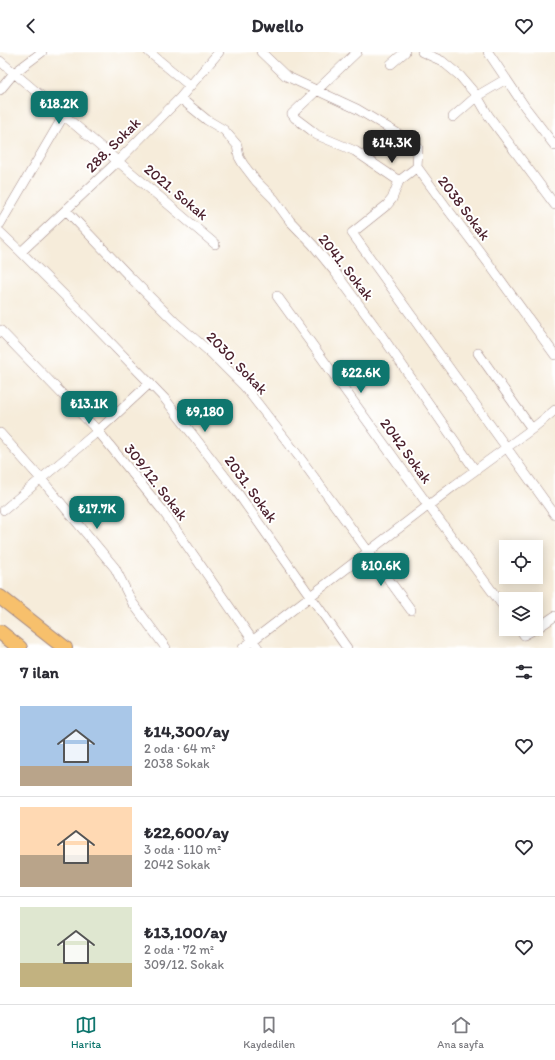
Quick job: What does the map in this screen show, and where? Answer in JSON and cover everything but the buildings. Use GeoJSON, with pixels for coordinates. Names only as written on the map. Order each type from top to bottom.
{"type":"FeatureCollection","features":[{"type":"Feature","properties":{"kind":"highway"},"geometry":{"type":"LineString","coordinates":[[0,597],[64,648]]}},
{"type":"Feature","properties":{"kind":"highway"},"geometry":{"type":"LineString","coordinates":[[0,632],[20,648]]}},
{"type":"Feature","properties":{"kind":"street"},"geometry":{"type":"LineString","coordinates":[[0,90],[14,73],[42,52]]}},
{"type":"Feature","properties":{"kind":"street"},"geometry":{"type":"LineString","coordinates":[[149,52],[190,86]]}},
{"type":"Feature","properties":{"kind":"street","name":"288. Sokak"},"geometry":{"type":"LineString","coordinates":[[21,252],[118,161],[180,98],[219,52]]}},
{"type":"Feature","properties":{"kind":"street"},"geometry":{"type":"LineString","coordinates":[[358,52],[292,114],[317,135],[364,156],[399,181]]}},
{"type":"Feature","properties":{"kind":"street"},"geometry":{"type":"LineString","coordinates":[[392,64],[405,52]]}},
{"type":"Feature","properties":{"kind":"street"},"geometry":{"type":"LineString","coordinates":[[422,52],[442,61],[460,76],[477,96],[488,115],[555,205]]}},
{"type":"Feature","properties":{"kind":"street"},"geometry":{"type":"LineString","coordinates":[[488,52],[524,107],[555,146]]}},
{"type":"Feature","properties":{"kind":"street"},"geometry":{"type":"LineString","coordinates":[[267,54],[286,76],[357,109],[412,142],[418,148],[417,167],[399,181],[392,198],[387,205],[352,233],[555,515]]}},
{"type":"Feature","properties":{"kind":"street","name":"2021. Sokak"},"geometry":{"type":"LineString","coordinates":[[0,61],[215,244]]}},
{"type":"Feature","properties":{"kind":"street"},"geometry":{"type":"LineString","coordinates":[[452,117],[477,96],[506,79]]}},
{"type":"Feature","properties":{"kind":"street","name":"2041. Sokak"},"geometry":{"type":"LineString","coordinates":[[180,98],[207,120],[224,130],[237,145],[239,156],[243,164],[335,272],[382,336],[475,470]]}},
{"type":"Feature","properties":{"kind":"street"},"geometry":{"type":"LineString","coordinates":[[0,224],[64,115]]}},
{"type":"Feature","properties":{"kind":"street","name":"2038 Sokak"},"geometry":{"type":"LineString","coordinates":[[417,167],[555,355]]}},
{"type":"Feature","properties":{"kind":"street","name":"2030. Sokak"},"geometry":{"type":"LineString","coordinates":[[66,210],[175,322],[211,353],[244,386],[300,458],[411,610]]}},
{"type":"Feature","properties":{"kind":"street","name":"2031. Sokak"},"geometry":{"type":"LineString","coordinates":[[0,232],[83,314],[165,399],[237,492],[347,648]]}},
{"type":"Feature","properties":{"kind":"street","name":"2042 Sokak"},"geometry":{"type":"LineString","coordinates":[[277,296],[499,601]]}},
{"type":"Feature","properties":{"kind":"street","name":"309/12. Sokak"},"geometry":{"type":"LineString","coordinates":[[0,330],[98,431],[163,511],[255,644]]}},
{"type":"Feature","properties":{"kind":"street"},"geometry":{"type":"LineString","coordinates":[[478,353],[532,429]]}},
{"type":"Feature","properties":{"kind":"street"},"geometry":{"type":"LineString","coordinates":[[4,510],[98,431],[150,383]]}},
{"type":"Feature","properties":{"kind":"street"},"geometry":{"type":"LineString","coordinates":[[243,648],[255,644],[310,596],[428,505],[532,429],[555,410]]}},
{"type":"Feature","properties":{"kind":"street"},"geometry":{"type":"LineString","coordinates":[[0,433],[41,479],[115,568],[132,602],[166,648]]}},
{"type":"Feature","properties":{"kind":"street"},"geometry":{"type":"LineString","coordinates":[[543,624],[555,616]]}}]}
